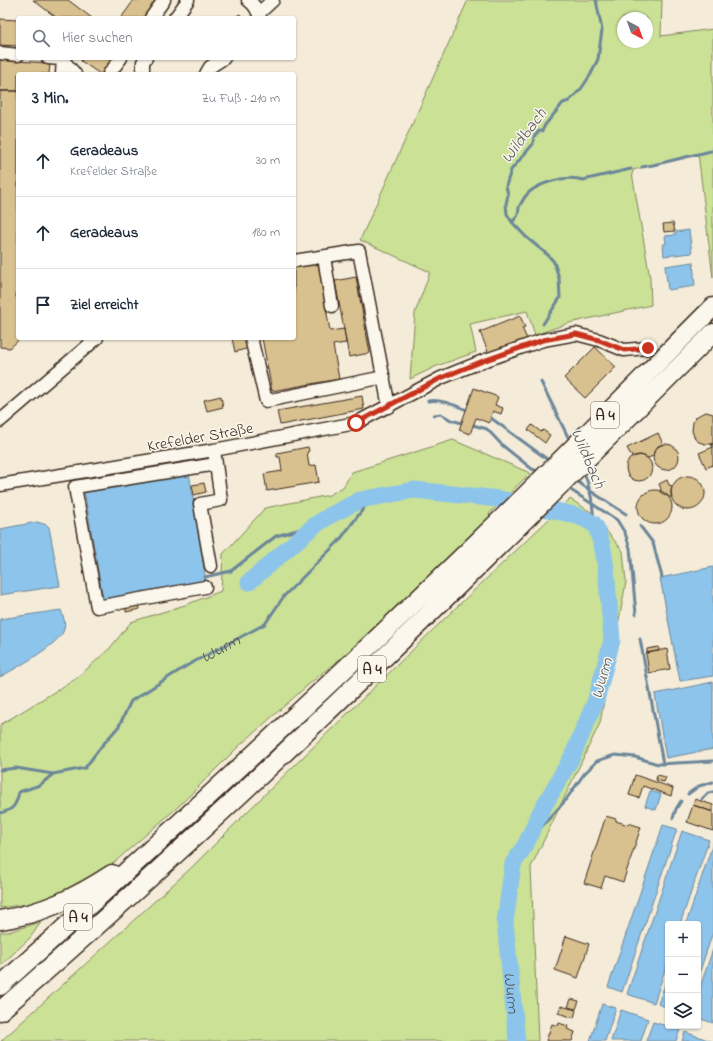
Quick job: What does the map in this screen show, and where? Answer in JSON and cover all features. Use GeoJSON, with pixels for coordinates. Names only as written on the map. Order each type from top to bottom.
{"type":"FeatureCollection","features":[{"type":"Feature","properties":{"kind":"highway","name":"A 4"},"geometry":{"type":"LineString","coordinates":[[0,986],[155,847],[353,662],[497,523],[713,307]]}},
{"type":"Feature","properties":{"kind":"highway","name":"A 4"},"geometry":{"type":"LineString","coordinates":[[0,1011],[134,893],[234,801],[510,536],[713,333]]}},
{"type":"Feature","properties":{"kind":"highway"},"geometry":{"type":"LineString","coordinates":[[0,920],[28,915],[58,904],[101,882],[155,847]]}},
{"type":"Feature","properties":{"kind":"highway"},"geometry":{"type":"LineString","coordinates":[[0,1021],[31,984]]}},
{"type":"Feature","properties":{"kind":"street"},"geometry":{"type":"LineString","coordinates":[[152,16],[164,0]]}},
{"type":"Feature","properties":{"kind":"street"},"geometry":{"type":"LineString","coordinates":[[176,16],[188,0]]}},
{"type":"Feature","properties":{"kind":"street"},"geometry":{"type":"LineString","coordinates":[[248,0],[251,2],[259,15],[273,0]]}},
{"type":"Feature","properties":{"kind":"street"},"geometry":{"type":"LineString","coordinates":[[0,53],[16,55]]}},
{"type":"Feature","properties":{"kind":"street"},"geometry":{"type":"LineString","coordinates":[[62,72],[63,60]]}},
{"type":"Feature","properties":{"kind":"street"},"geometry":{"type":"LineString","coordinates":[[64,60],[73,72]]}},
{"type":"Feature","properties":{"kind":"street"},"geometry":{"type":"LineString","coordinates":[[110,72],[120,60]]}},
{"type":"Feature","properties":{"kind":"street"},"geometry":{"type":"LineString","coordinates":[[143,72],[143,62],[144,60]]}},
{"type":"Feature","properties":{"kind":"street"},"geometry":{"type":"LineString","coordinates":[[207,72],[210,67],[221,60]]}},
{"type":"Feature","properties":{"kind":"street"},"geometry":{"type":"LineString","coordinates":[[296,261],[359,251],[389,407]]}},
{"type":"Feature","properties":{"kind":"street"},"geometry":{"type":"LineString","coordinates":[[324,256],[332,306]]}},
{"type":"Feature","properties":{"kind":"street","name":"Krefelder Straße"},"geometry":{"type":"LineString","coordinates":[[0,486],[214,450],[356,423],[389,407],[441,378],[483,361],[543,340],[576,334],[599,340],[624,350],[648,348]]}},
{"type":"Feature","properties":{"kind":"street"},"geometry":{"type":"LineString","coordinates":[[0,421],[95,340]]}},
{"type":"Feature","properties":{"kind":"street"},"geometry":{"type":"LineString","coordinates":[[251,340],[266,402],[384,377]]}},
{"type":"Feature","properties":{"kind":"street"},"geometry":{"type":"LineString","coordinates":[[210,566],[200,504],[221,500],[214,450]]}},
{"type":"Feature","properties":{"kind":"street"},"geometry":{"type":"LineString","coordinates":[[206,587],[98,612],[75,487],[216,464]]}},
{"type":"Feature","properties":{"kind":"green space"},"geometry":{"type":"Polygon","coordinates":[[[468,0],[662,0],[661,36],[713,29],[713,278],[698,153],[633,170],[632,173],[650,278],[651,305],[569,323],[535,335],[527,311],[470,324],[476,352],[437,366],[410,379],[415,313],[430,272],[360,240],[468,0]]]}},
{"type":"Feature","properties":{"kind":"green space"},"geometry":{"type":"Polygon","coordinates":[[[453,440],[530,473],[489,514],[490,516],[354,647],[308,685],[238,747],[179,806],[110,866],[46,901],[0,908],[0,725],[77,678],[110,648],[131,622],[188,604],[221,591],[223,554],[265,508],[329,495],[343,487],[352,472],[453,440]]]}},
{"type":"Feature","properties":{"kind":"green space"},"geometry":{"type":"Polygon","coordinates":[[[570,499],[591,512],[623,551],[626,582],[600,723],[531,867],[538,1041],[1,1041],[191,868],[441,622],[570,499]]]}},
{"type":"Feature","properties":{"kind":"green space"},"geometry":{"type":"Polygon","coordinates":[[[41,922],[30,938],[0,966],[0,932],[8,932],[41,922]]]}},
{"type":"Feature","properties":{"kind":"water"},"geometry":{"type":"Polygon","coordinates":[[[689,230],[692,253],[664,256],[663,244],[666,244],[665,236],[675,235],[675,232],[689,230]]]}},
{"type":"Feature","properties":{"kind":"water"},"geometry":{"type":"Polygon","coordinates":[[[693,262],[695,286],[668,290],[665,266],[693,262]]]}},
{"type":"Feature","properties":{"kind":"water"},"geometry":{"type":"Polygon","coordinates":[[[189,472],[206,582],[103,599],[84,490],[189,472]]]}},
{"type":"Feature","properties":{"kind":"water"},"geometry":{"type":"Polygon","coordinates":[[[37,522],[49,527],[60,586],[0,595],[0,529],[37,522]]]}},
{"type":"Feature","properties":{"kind":"water"},"geometry":{"type":"Polygon","coordinates":[[[713,567],[713,676],[680,681],[660,578],[713,567]]]}},
{"type":"Feature","properties":{"kind":"water"},"geometry":{"type":"Polygon","coordinates":[[[61,610],[65,624],[61,635],[36,656],[0,677],[0,619],[61,610]]]}},
{"type":"Feature","properties":{"kind":"water"},"geometry":{"type":"Polygon","coordinates":[[[713,682],[713,749],[666,758],[655,694],[713,682]]]}},
{"type":"Feature","properties":{"kind":"water"},"geometry":{"type":"Polygon","coordinates":[[[650,791],[661,794],[656,810],[645,806],[650,791]]]}},
{"type":"Feature","properties":{"kind":"water"},"geometry":{"type":"Polygon","coordinates":[[[663,825],[677,829],[622,992],[608,987],[663,825]]]}},
{"type":"Feature","properties":{"kind":"water"},"geometry":{"type":"Polygon","coordinates":[[[682,831],[709,840],[681,921],[665,921],[665,970],[654,1003],[627,994],[682,831]]]}},
{"type":"Feature","properties":{"kind":"water"},"geometry":{"type":"Polygon","coordinates":[[[713,843],[713,932],[701,968],[701,921],[687,921],[713,843]]]}},
{"type":"Feature","properties":{"kind":"water"},"geometry":{"type":"Polygon","coordinates":[[[713,949],[713,1023],[701,1019],[701,984],[713,949]]]}},
{"type":"Feature","properties":{"kind":"water"},"geometry":{"type":"Polygon","coordinates":[[[665,984],[665,1007],[658,1004],[665,984]]]}},
{"type":"Feature","properties":{"kind":"water"},"geometry":{"type":"Polygon","coordinates":[[[602,1004],[616,1008],[605,1041],[590,1041],[602,1004]]]}},
{"type":"Feature","properties":{"kind":"water"},"geometry":{"type":"Polygon","coordinates":[[[621,1010],[648,1019],[641,1041],[611,1041],[621,1010]]]}},
{"type":"Feature","properties":{"kind":"water"},"geometry":{"type":"Polygon","coordinates":[[[653,1022],[665,1026],[665,1029],[680,1030],[676,1041],[646,1041],[653,1022]]]}},
{"type":"Feature","properties":{"kind":"water"},"geometry":{"type":"Polygon","coordinates":[[[685,1032],[711,1041],[682,1041],[685,1032]]]}},
{"type":"Feature","properties":{"kind":"building"},"geometry":{"type":"Polygon","coordinates":[[[33,0],[68,0],[89,16],[54,16],[33,0]]]}},
{"type":"Feature","properties":{"kind":"building"},"geometry":{"type":"Polygon","coordinates":[[[134,0],[159,0],[147,16],[122,16],[134,0]]]}},
{"type":"Feature","properties":{"kind":"building"},"geometry":{"type":"Polygon","coordinates":[[[0,19],[16,20],[16,46],[0,45],[0,19]]]}},
{"type":"Feature","properties":{"kind":"building"},"geometry":{"type":"Polygon","coordinates":[[[0,60],[50,63],[49,72],[16,72],[16,91],[0,91],[0,60]]]}},
{"type":"Feature","properties":{"kind":"building"},"geometry":{"type":"Polygon","coordinates":[[[116,60],[106,72],[97,72],[81,61],[116,60]]]}},
{"type":"Feature","properties":{"kind":"building"},"geometry":{"type":"Polygon","coordinates":[[[0,91],[16,91],[16,340],[19,340],[10,348],[0,347],[0,91]]]}},
{"type":"Feature","properties":{"kind":"building"},"geometry":{"type":"Polygon","coordinates":[[[673,223],[675,231],[664,232],[663,224],[673,223]]]}},
{"type":"Feature","properties":{"kind":"building"},"geometry":{"type":"Polygon","coordinates":[[[318,262],[330,331],[344,329],[346,343],[333,345],[339,379],[272,391],[262,340],[296,340],[296,267],[318,262]]]}},
{"type":"Feature","properties":{"kind":"building"},"geometry":{"type":"Polygon","coordinates":[[[356,277],[370,353],[349,357],[335,281],[356,277]]]}},
{"type":"Feature","properties":{"kind":"building"},"geometry":{"type":"Polygon","coordinates":[[[520,316],[525,327],[522,328],[527,339],[489,354],[480,332],[520,316]]]}},
{"type":"Feature","properties":{"kind":"building"},"geometry":{"type":"Polygon","coordinates":[[[232,340],[247,340],[249,348],[235,352],[232,340]]]}},
{"type":"Feature","properties":{"kind":"building"},"geometry":{"type":"Polygon","coordinates":[[[595,347],[616,367],[585,398],[564,378],[595,347]]]}},
{"type":"Feature","properties":{"kind":"building"},"geometry":{"type":"Polygon","coordinates":[[[474,388],[498,397],[495,405],[503,408],[501,414],[493,411],[489,423],[476,418],[470,434],[459,430],[474,388]]]}},
{"type":"Feature","properties":{"kind":"building"},"geometry":{"type":"Polygon","coordinates":[[[221,396],[223,407],[207,411],[204,400],[221,396]]]}},
{"type":"Feature","properties":{"kind":"building"},"geometry":{"type":"Polygon","coordinates":[[[362,396],[364,409],[280,425],[277,411],[362,396]]]}},
{"type":"Feature","properties":{"kind":"building"},"geometry":{"type":"Polygon","coordinates":[[[706,412],[713,414],[713,444],[699,442],[695,439],[692,431],[693,422],[696,417],[706,412]]]}},
{"type":"Feature","properties":{"kind":"building"},"geometry":{"type":"Polygon","coordinates":[[[532,425],[541,432],[543,430],[550,435],[545,443],[528,430],[532,425]]]}},
{"type":"Feature","properties":{"kind":"building"},"geometry":{"type":"Polygon","coordinates":[[[658,433],[663,444],[658,446],[653,456],[648,458],[641,455],[632,457],[627,448],[658,433]]]}},
{"type":"Feature","properties":{"kind":"building"},"geometry":{"type":"Polygon","coordinates":[[[666,444],[675,448],[679,457],[675,466],[666,470],[657,466],[653,457],[657,448],[666,444]]]}},
{"type":"Feature","properties":{"kind":"building"},"geometry":{"type":"Polygon","coordinates":[[[308,447],[309,451],[307,452],[309,466],[316,465],[319,482],[267,491],[264,474],[282,471],[280,457],[277,457],[277,453],[308,447]]]}},
{"type":"Feature","properties":{"kind":"building"},"geometry":{"type":"Polygon","coordinates":[[[713,447],[713,465],[706,468],[699,453],[713,447]]]}},
{"type":"Feature","properties":{"kind":"building"},"geometry":{"type":"Polygon","coordinates":[[[639,455],[648,459],[652,468],[648,477],[639,481],[630,477],[626,468],[630,459],[639,455]]]}},
{"type":"Feature","properties":{"kind":"building"},"geometry":{"type":"Polygon","coordinates":[[[688,476],[700,481],[705,493],[700,505],[688,510],[676,505],[671,493],[676,481],[688,476]]]}},
{"type":"Feature","properties":{"kind":"building"},"geometry":{"type":"Polygon","coordinates":[[[667,480],[669,485],[672,486],[672,497],[660,492],[661,489],[659,484],[667,480]]]}},
{"type":"Feature","properties":{"kind":"building"},"geometry":{"type":"Polygon","coordinates":[[[204,483],[206,492],[194,495],[192,485],[204,483]]]}},
{"type":"Feature","properties":{"kind":"building"},"geometry":{"type":"Polygon","coordinates":[[[655,490],[667,495],[672,507],[667,519],[655,524],[643,519],[638,507],[643,495],[655,490]]]}},
{"type":"Feature","properties":{"kind":"building"},"geometry":{"type":"Polygon","coordinates":[[[139,604],[140,609],[126,612],[126,607],[139,604]]]}},
{"type":"Feature","properties":{"kind":"building"},"geometry":{"type":"Polygon","coordinates":[[[659,647],[659,651],[647,653],[647,649],[659,647]]]}},
{"type":"Feature","properties":{"kind":"building"},"geometry":{"type":"Polygon","coordinates":[[[667,649],[670,669],[649,673],[646,653],[667,649]]]}},
{"type":"Feature","properties":{"kind":"building"},"geometry":{"type":"Polygon","coordinates":[[[635,775],[673,788],[671,796],[643,786],[639,798],[629,795],[635,775]]]}},
{"type":"Feature","properties":{"kind":"building"},"geometry":{"type":"Polygon","coordinates":[[[657,775],[666,777],[664,782],[656,780],[657,775]]]}},
{"type":"Feature","properties":{"kind":"building"},"geometry":{"type":"Polygon","coordinates":[[[695,799],[713,805],[713,812],[693,805],[695,799]]]}},
{"type":"Feature","properties":{"kind":"building"},"geometry":{"type":"Polygon","coordinates":[[[693,805],[713,812],[713,831],[687,822],[693,805]]]}},
{"type":"Feature","properties":{"kind":"building"},"geometry":{"type":"Polygon","coordinates":[[[606,816],[628,825],[628,823],[641,827],[623,882],[605,876],[601,888],[584,883],[606,816]]]}},
{"type":"Feature","properties":{"kind":"building"},"geometry":{"type":"Polygon","coordinates":[[[566,936],[589,944],[578,978],[555,970],[566,936]]]}},
{"type":"Feature","properties":{"kind":"building"},"geometry":{"type":"Polygon","coordinates":[[[571,999],[579,1001],[576,1009],[568,1007],[571,999]]]}},
{"type":"Feature","properties":{"kind":"building"},"geometry":{"type":"Polygon","coordinates":[[[561,1006],[576,1010],[574,1018],[558,1013],[561,1006]]]}},
{"type":"Feature","properties":{"kind":"building"},"geometry":{"type":"Polygon","coordinates":[[[559,1023],[568,1026],[567,1029],[575,1032],[572,1041],[546,1041],[552,1024],[558,1026],[559,1023]]]}},
{"type":"Feature","properties":{"kind":"waterway","name":"Wildbach"},"geometry":{"type":"LineString","coordinates":[[543,324],[560,298],[559,278],[554,262],[548,255],[526,237],[512,222],[507,214],[506,204],[508,195],[506,186],[511,170],[533,144],[534,137],[539,131],[542,131],[563,103],[569,101],[581,89],[591,74],[598,59],[602,30],[596,0]]}},
{"type":"Feature","properties":{"kind":"waterway"},"geometry":{"type":"LineString","coordinates":[[642,167],[711,151]]}},
{"type":"Feature","properties":{"kind":"waterway"},"geometry":{"type":"LineString","coordinates":[[512,222],[517,216],[519,206],[527,194],[541,185],[559,180],[583,180],[631,169]]}},
{"type":"Feature","properties":{"kind":"waterway","name":"Wildbach"},"geometry":{"type":"LineString","coordinates":[[541,382],[570,441]]}},
{"type":"Feature","properties":{"kind":"waterway"},"geometry":{"type":"LineString","coordinates":[[428,401],[453,404],[467,410]]}},
{"type":"Feature","properties":{"kind":"waterway"},"geometry":{"type":"LineString","coordinates":[[434,415],[441,414],[451,420],[462,423]]}},
{"type":"Feature","properties":{"kind":"waterway"},"geometry":{"type":"LineString","coordinates":[[491,418],[551,462]]}},
{"type":"Feature","properties":{"kind":"waterway"},"geometry":{"type":"LineString","coordinates":[[473,425],[487,429],[502,445],[532,469],[540,472]]}},
{"type":"Feature","properties":{"kind":"waterway","name":"Wildbach"},"geometry":{"type":"LineString","coordinates":[[583,470],[591,497],[594,524]]}},
{"type":"Feature","properties":{"kind":"waterway"},"geometry":{"type":"LineString","coordinates":[[574,479],[626,514]]}},
{"type":"Feature","properties":{"kind":"waterway"},"geometry":{"type":"LineString","coordinates":[[566,487],[617,520],[625,533],[630,548],[636,614]]}},
{"type":"Feature","properties":{"kind":"waterway","name":"Wurm"},"geometry":{"type":"LineString","coordinates":[[249,582],[315,525],[331,515],[360,500],[414,490],[499,499],[548,509],[585,519],[594,524],[597,529],[603,549],[606,568],[612,640],[596,700],[572,757],[540,813],[526,844],[513,864],[505,922],[517,1041]]}},
{"type":"Feature","properties":{"kind":"waterway","name":"Wurm"},"geometry":{"type":"LineString","coordinates":[[0,813],[13,807],[17,801],[19,792],[40,785],[53,774],[85,768],[119,726],[131,701],[188,665],[265,624],[284,596],[339,541],[372,497]]}},
{"type":"Feature","properties":{"kind":"waterway"},"geometry":{"type":"LineString","coordinates":[[205,577],[231,571],[276,536],[315,525]]}},
{"type":"Feature","properties":{"kind":"waterway"},"geometry":{"type":"LineString","coordinates":[[640,526],[653,543],[662,577]]}},
{"type":"Feature","properties":{"kind":"waterway"},"geometry":{"type":"LineString","coordinates":[[640,639],[663,764]]}},
{"type":"Feature","properties":{"kind":"waterway"},"geometry":{"type":"LineString","coordinates":[[526,844],[565,801],[584,774],[597,761],[615,755],[635,757],[658,764],[713,761]]}},
{"type":"Feature","properties":{"kind":"waterway","name":"Wurm"},"geometry":{"type":"LineString","coordinates":[[0,770],[16,768],[53,774]]}},
{"type":"Feature","properties":{"kind":"waterway"},"geometry":{"type":"LineString","coordinates":[[688,794],[699,786],[713,782]]}},
{"type":"Feature","properties":{"kind":"waterway"},"geometry":{"type":"LineString","coordinates":[[702,799],[708,793],[713,792]]}},
{"type":"Feature","properties":{"kind":"waterway"},"geometry":{"type":"LineString","coordinates":[[673,818],[681,801]]}},
{"type":"Feature","properties":{"kind":"route"},"geometry":{"type":"LineString","coordinates":[[356,423],[441,378],[483,361],[543,340],[576,334],[599,340],[624,350],[648,348]]}}]}
